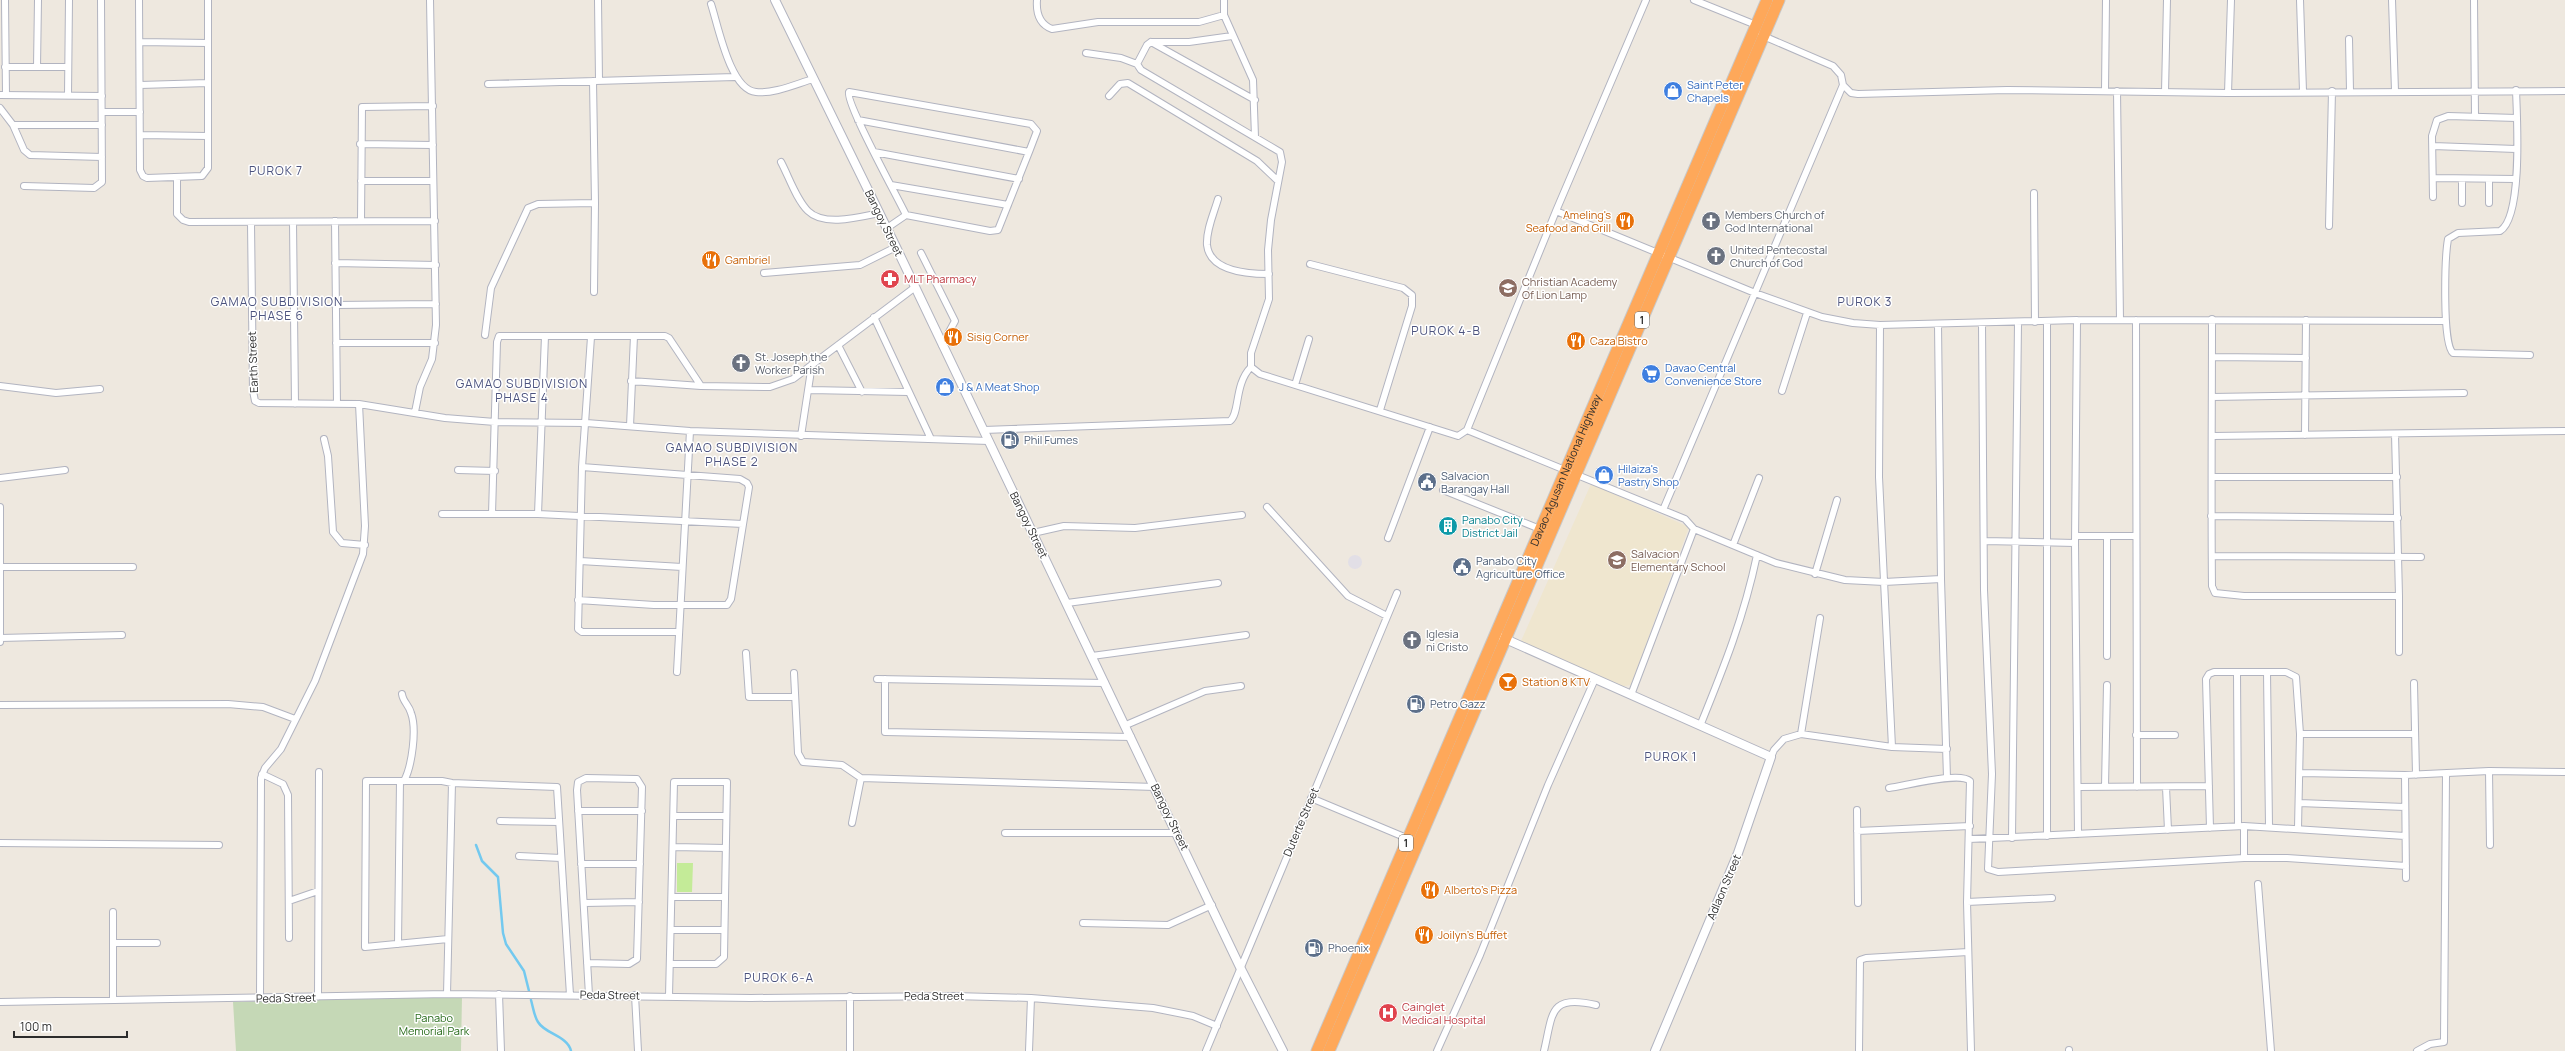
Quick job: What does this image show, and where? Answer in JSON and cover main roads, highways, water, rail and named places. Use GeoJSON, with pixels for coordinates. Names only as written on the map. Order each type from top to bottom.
{"type":"FeatureCollection","features":[{"type":"Feature","properties":{"kind":"highway","name":"Davao-Agusan National Highway"},"geometry":{"type":"LineString","coordinates":[[1317,1051],[1361,960],[1500,637],[1663,256],[1757,31],[1767,0]]}},
{"type":"Feature","properties":{"kind":"highway","name":"Davao-Agusan National Highway"},"geometry":{"type":"LineString","coordinates":[[1757,31],[1779,0]]}},
{"type":"Feature","properties":{"kind":"highway","name":"Davao-Agusan National Highway"},"geometry":{"type":"LineString","coordinates":[[1534,557],[1540,529],[1570,473]]}},
{"type":"Feature","properties":{"kind":"highway","name":"Davao-Agusan National Highway"},"geometry":{"type":"LineString","coordinates":[[1328,1051],[1361,960]]}},
{"type":"Feature","properties":{"kind":"waterway"},"geometry":{"type":"LineString","coordinates":[[476,845],[482,861],[498,877],[503,933],[506,944],[524,971],[529,991]]}},
{"type":"Feature","properties":{"kind":"waterway"},"geometry":{"type":"LineString","coordinates":[[531,1000],[538,1022],[541,1026],[566,1042],[571,1051]]}},
{"type":"Feature","properties":{"kind":"place","name":"Saint Peter Chapels"},"geometry":{"type":"Point","coordinates":[1673,91]}},
{"type":"Feature","properties":{"kind":"place","name":"Ameling's Seafood and Grill"},"geometry":{"type":"Point","coordinates":[1625,221]}},
{"type":"Feature","properties":{"kind":"place","name":"Members Church of God International"},"geometry":{"type":"Point","coordinates":[1711,221]}},
{"type":"Feature","properties":{"kind":"place","name":"United Pentecostal Church of God"},"geometry":{"type":"Point","coordinates":[1716,256]}},
{"type":"Feature","properties":{"kind":"place","name":"Gambriel"},"geometry":{"type":"Point","coordinates":[711,260]}},
{"type":"Feature","properties":{"kind":"place","name":"MLT Pharmacy"},"geometry":{"type":"Point","coordinates":[890,279]}},
{"type":"Feature","properties":{"kind":"place","name":"Christian Academy Of Lion Lamp"},"geometry":{"type":"Point","coordinates":[1508,288]}},
{"type":"Feature","properties":{"kind":"place","name":"Sisig Corner"},"geometry":{"type":"Point","coordinates":[953,337]}},
{"type":"Feature","properties":{"kind":"place","name":"Caza Bistro"},"geometry":{"type":"Point","coordinates":[1576,341]}},
{"type":"Feature","properties":{"kind":"place","name":"St. Joseph the Worker Parish"},"geometry":{"type":"Point","coordinates":[741,363]}},
{"type":"Feature","properties":{"kind":"place","name":"Davao Central Convenience Store"},"geometry":{"type":"Point","coordinates":[1651,374]}},
{"type":"Feature","properties":{"kind":"place","name":"J & A Meat Shop"},"geometry":{"type":"Point","coordinates":[945,387]}},
{"type":"Feature","properties":{"kind":"place","name":"Phil Fumes"},"geometry":{"type":"Point","coordinates":[1010,440]}},
{"type":"Feature","properties":{"kind":"place","name":"Hilaiza's Pastry Shop"},"geometry":{"type":"Point","coordinates":[1604,475]}},
{"type":"Feature","properties":{"kind":"place","name":"Salvacion Barangay Hall"},"geometry":{"type":"Point","coordinates":[1427,482]}},
{"type":"Feature","properties":{"kind":"place","name":"Panabo City District Jail"},"geometry":{"type":"Point","coordinates":[1448,526]}},
{"type":"Feature","properties":{"kind":"place","name":"Salvacion Elementary School"},"geometry":{"type":"Point","coordinates":[1617,560]}},
{"type":"Feature","properties":{"kind":"place","name":"Panabo City Agriculture Office"},"geometry":{"type":"Point","coordinates":[1462,567]}},
{"type":"Feature","properties":{"kind":"place","name":"Iglesia ni Cristo"},"geometry":{"type":"Point","coordinates":[1412,640]}},
{"type":"Feature","properties":{"kind":"place","name":"Station 8 KTV"},"geometry":{"type":"Point","coordinates":[1508,682]}},
{"type":"Feature","properties":{"kind":"place","name":"Petro Gazz"},"geometry":{"type":"Point","coordinates":[1416,704]}},
{"type":"Feature","properties":{"kind":"place","name":"Alberto's Pizza"},"geometry":{"type":"Point","coordinates":[1430,890]}},
{"type":"Feature","properties":{"kind":"place","name":"Joilyn's Buffet"},"geometry":{"type":"Point","coordinates":[1424,935]}},
{"type":"Feature","properties":{"kind":"place","name":"Phoenix"},"geometry":{"type":"Point","coordinates":[1314,948]}},
{"type":"Feature","properties":{"kind":"place","name":"Cainglet Medical Hospital"},"geometry":{"type":"Point","coordinates":[1388,1013]}},
{"type":"Feature","properties":{"kind":"district","name":"PUROK 7"},"geometry":{"type":"Point","coordinates":[276,171]}},
{"type":"Feature","properties":{"kind":"district","name":"PUROK 3"},"geometry":{"type":"Point","coordinates":[1865,302]}},
{"type":"Feature","properties":{"kind":"district","name":"GAMAO SUBDIVISION PHASE 6"},"geometry":{"type":"Point","coordinates":[277,309]}},
{"type":"Feature","properties":{"kind":"district","name":"PUROK 4-B"},"geometry":{"type":"Point","coordinates":[1446,331]}},
{"type":"Feature","properties":{"kind":"district","name":"GAMAO SUBDIVISION PHASE 4"},"geometry":{"type":"Point","coordinates":[522,391]}},
{"type":"Feature","properties":{"kind":"district","name":"GAMAO SUBDIVISION PHASE 2"},"geometry":{"type":"Point","coordinates":[732,455]}},
{"type":"Feature","properties":{"kind":"district","name":"PUROK 1"},"geometry":{"type":"Point","coordinates":[1671,757]}},
{"type":"Feature","properties":{"kind":"district","name":"PUROK 6-A"},"geometry":{"type":"Point","coordinates":[779,978]}},
{"type":"Feature","properties":{"kind":"park label","name":"Panabo Memorial Park"},"geometry":{"type":"Point","coordinates":[434,1024]}}]}
